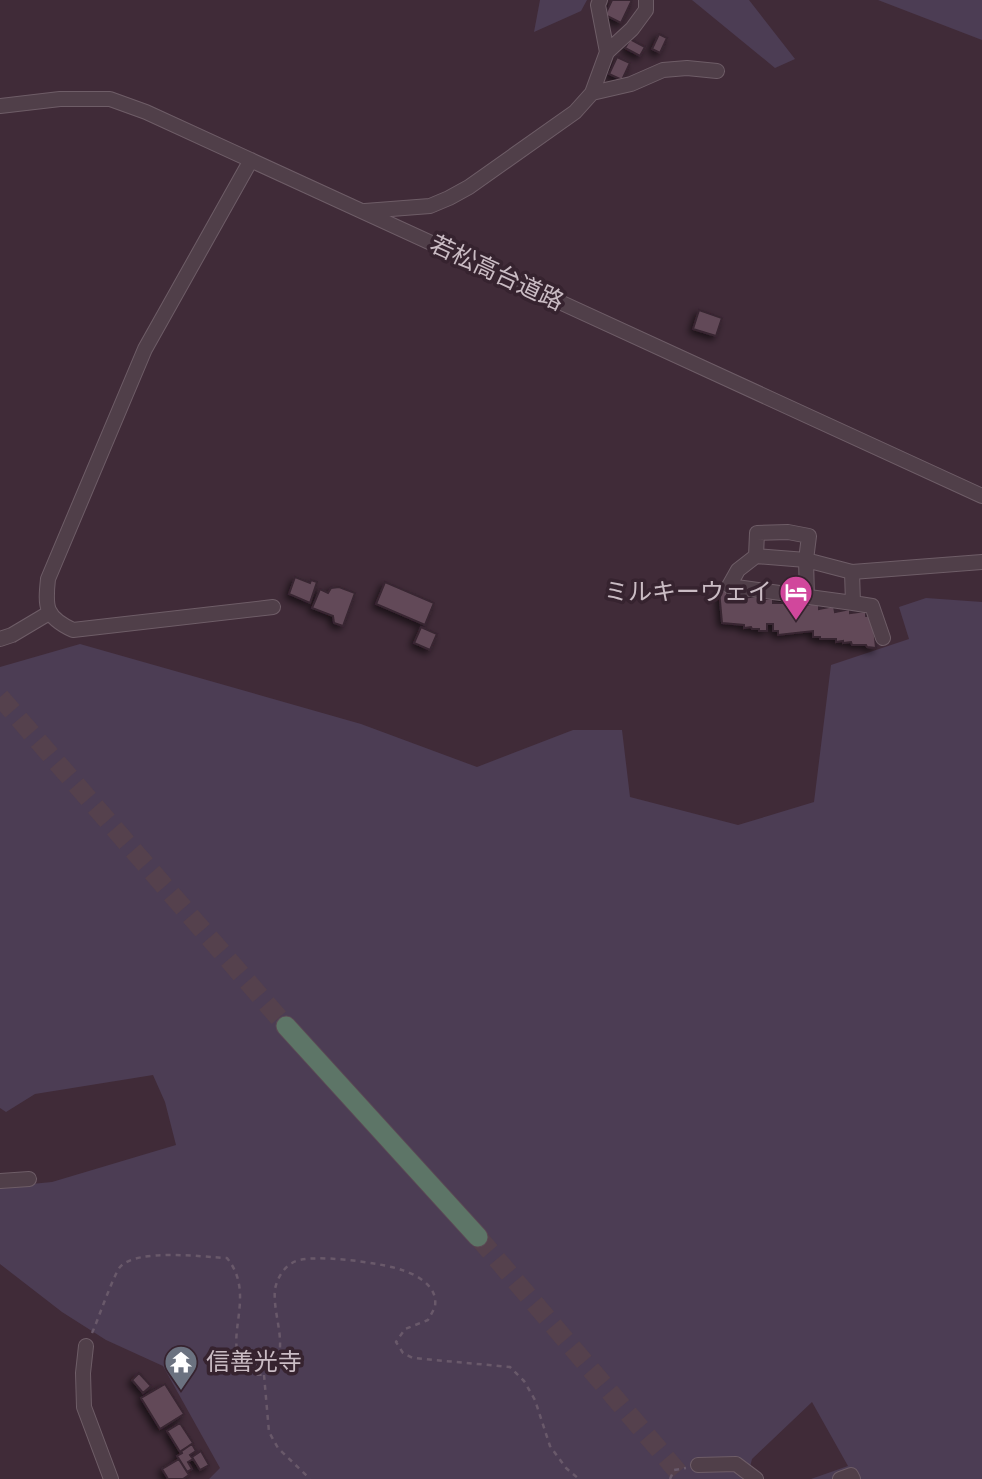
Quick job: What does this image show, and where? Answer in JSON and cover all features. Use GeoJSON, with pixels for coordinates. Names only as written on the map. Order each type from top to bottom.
{"type":"FeatureCollection","features":[{"type":"Feature","properties":{"kind":"highway"},"geometry":{"type":"LineString","coordinates":[[286,1026],[478,1237]]}},
{"type":"Feature","properties":{"kind":"street"},"geometry":{"type":"LineString","coordinates":[[600,0],[598,5],[607,52]]}},
{"type":"Feature","properties":{"kind":"street"},"geometry":{"type":"LineString","coordinates":[[364,211],[430,206],[449,198],[469,187],[575,112],[592,93],[607,52],[632,29],[646,10],[646,0]]}},
{"type":"Feature","properties":{"kind":"street"},"geometry":{"type":"LineString","coordinates":[[592,93],[631,84],[663,70],[687,68],[717,71]]}},
{"type":"Feature","properties":{"kind":"street","name":"若松高台道路"},"geometry":{"type":"LineString","coordinates":[[0,107],[60,99],[110,99],[146,112],[982,496]]}},
{"type":"Feature","properties":{"kind":"street"},"geometry":{"type":"LineString","coordinates":[[251,160],[145,349],[48,579],[46,601],[49,612],[58,624],[73,630],[273,607]]}},
{"type":"Feature","properties":{"kind":"street"},"geometry":{"type":"LineString","coordinates":[[756,556],[757,533],[788,532],[809,536],[806,560],[807,597]]}},
{"type":"Feature","properties":{"kind":"street"},"geometry":{"type":"LineString","coordinates":[[883,638],[872,606],[729,586],[738,570],[756,556],[806,560],[852,572],[982,562]]}},
{"type":"Feature","properties":{"kind":"street"},"geometry":{"type":"LineString","coordinates":[[852,572],[853,603]]}},
{"type":"Feature","properties":{"kind":"street"},"geometry":{"type":"LineString","coordinates":[[0,639],[12,635],[49,612]]}},
{"type":"Feature","properties":{"kind":"street"},"geometry":{"type":"LineString","coordinates":[[0,1181],[29,1179]]}},
{"type":"Feature","properties":{"kind":"street"},"geometry":{"type":"LineString","coordinates":[[86,1346],[83,1407],[111,1479]]}},
{"type":"Feature","properties":{"kind":"street"},"geometry":{"type":"LineString","coordinates":[[698,1465],[736,1464],[756,1479]]}},
{"type":"Feature","properties":{"kind":"street"},"geometry":{"type":"LineString","coordinates":[[840,1479],[851,1475],[853,1479]]}},
{"type":"Feature","properties":{"kind":"path"},"geometry":{"type":"LineString","coordinates":[[86,1346],[120,1267],[134,1259],[150,1256],[227,1258],[237,1269],[241,1285],[238,1353],[246,1369],[254,1374],[264,1375],[272,1371],[277,1364],[281,1349],[275,1288],[281,1273],[293,1261],[310,1258],[368,1262],[400,1269],[420,1277],[431,1288],[436,1305],[428,1320],[405,1329],[396,1342],[403,1353],[413,1358],[510,1367],[524,1381],[535,1400],[550,1446],[566,1468],[579,1479]]}},
{"type":"Feature","properties":{"kind":"path"},"geometry":{"type":"LineString","coordinates":[[264,1375],[269,1432],[278,1448],[310,1479]]}},
{"type":"Feature","properties":{"kind":"path"},"geometry":{"type":"LineString","coordinates":[[670,1479],[674,1471],[698,1465]]}},
{"type":"Feature","properties":{"kind":"shaded area"},"geometry":{"type":"Polygon","coordinates":[[[540,0],[587,0],[581,11],[534,32],[540,0]]]}},
{"type":"Feature","properties":{"kind":"shaded area"},"geometry":{"type":"Polygon","coordinates":[[[692,0],[749,0],[795,59],[775,68],[692,0]]]}},
{"type":"Feature","properties":{"kind":"shaded area"},"geometry":{"type":"Polygon","coordinates":[[[878,0],[982,0],[982,40],[878,0]]]}},
{"type":"Feature","properties":{"kind":"shaded area"},"geometry":{"type":"Polygon","coordinates":[[[926,598],[982,602],[982,1479],[811,1479],[848,1466],[812,1402],[752,1459],[747,1479],[209,1479],[220,1468],[163,1366],[106,1340],[62,1312],[0,1264],[0,1187],[52,1182],[176,1145],[165,1102],[153,1075],[35,1094],[6,1112],[0,1108],[0,667],[80,644],[361,724],[477,767],[573,730],[622,730],[630,797],[738,825],[814,802],[831,665],[909,639],[899,607],[926,598]]]}},
{"type":"Feature","properties":{"kind":"building"},"geometry":{"type":"Polygon","coordinates":[[[612,0],[632,0],[621,23],[605,15],[612,0]]]}},
{"type":"Feature","properties":{"kind":"building"},"geometry":{"type":"Polygon","coordinates":[[[659,34],[667,38],[660,53],[652,49],[659,34]]]}},
{"type":"Feature","properties":{"kind":"building"},"geometry":{"type":"Polygon","coordinates":[[[630,39],[645,47],[640,56],[625,48],[630,39]]]}},
{"type":"Feature","properties":{"kind":"building"},"geometry":{"type":"Polygon","coordinates":[[[617,57],[630,63],[622,80],[609,74],[617,57]]]}},
{"type":"Feature","properties":{"kind":"building"},"geometry":{"type":"Polygon","coordinates":[[[699,310],[722,318],[716,336],[693,329],[699,310]]]}},
{"type":"Feature","properties":{"kind":"building"},"geometry":{"type":"Polygon","coordinates":[[[295,577],[310,583],[311,580],[317,582],[310,603],[289,594],[295,577]]]}},
{"type":"Feature","properties":{"kind":"building"},"geometry":{"type":"Polygon","coordinates":[[[385,582],[434,603],[425,625],[376,604],[385,582]]]}},
{"type":"Feature","properties":{"kind":"building"},"geometry":{"type":"Polygon","coordinates":[[[339,587],[355,593],[343,626],[334,623],[333,616],[312,608],[320,589],[328,593],[331,588],[339,587]]]}},
{"type":"Feature","properties":{"kind":"building"},"geometry":{"type":"Polygon","coordinates":[[[794,587],[793,601],[804,601],[805,605],[819,603],[819,609],[834,606],[835,612],[850,609],[850,613],[866,611],[866,616],[873,617],[876,648],[852,645],[851,642],[836,642],[836,639],[820,639],[813,637],[813,631],[778,635],[778,631],[773,631],[773,624],[767,624],[767,631],[759,631],[751,627],[744,628],[744,625],[722,623],[719,590],[727,590],[727,595],[742,594],[743,598],[758,596],[758,600],[773,598],[773,603],[782,603],[783,588],[794,587]]]}},
{"type":"Feature","properties":{"kind":"building"},"geometry":{"type":"Polygon","coordinates":[[[421,627],[437,634],[430,650],[414,643],[421,627]]]}},
{"type":"Feature","properties":{"kind":"building"},"geometry":{"type":"Polygon","coordinates":[[[139,1373],[151,1386],[143,1393],[132,1380],[139,1373]]]}},
{"type":"Feature","properties":{"kind":"building"},"geometry":{"type":"Polygon","coordinates":[[[165,1384],[184,1414],[160,1429],[141,1398],[165,1384]]]}},
{"type":"Feature","properties":{"kind":"building"},"geometry":{"type":"Polygon","coordinates":[[[180,1423],[193,1443],[180,1452],[167,1431],[180,1423]]]}},
{"type":"Feature","properties":{"kind":"building"},"geometry":{"type":"Polygon","coordinates":[[[192,1444],[196,1451],[190,1455],[193,1459],[188,1462],[192,1469],[187,1472],[177,1456],[192,1444]]]}},
{"type":"Feature","properties":{"kind":"building"},"geometry":{"type":"Polygon","coordinates":[[[201,1451],[209,1465],[200,1470],[192,1457],[201,1451]]]}},
{"type":"Feature","properties":{"kind":"building"},"geometry":{"type":"Polygon","coordinates":[[[179,1459],[189,1475],[183,1479],[168,1479],[162,1469],[179,1459]]]}},
{"type":"Feature","properties":{"kind":"tunnel"},"geometry":{"type":"LineString","coordinates":[[0,697],[286,1026]]}},
{"type":"Feature","properties":{"kind":"tunnel"},"geometry":{"type":"LineString","coordinates":[[478,1237],[684,1479]]}},
{"type":"Feature","properties":{"kind":"place","name":"ミルキーウェイ"},"geometry":{"type":"Point","coordinates":[796,622]}},
{"type":"Feature","properties":{"kind":"place","name":"信善光寺"},"geometry":{"type":"Point","coordinates":[181,1392]}}]}
